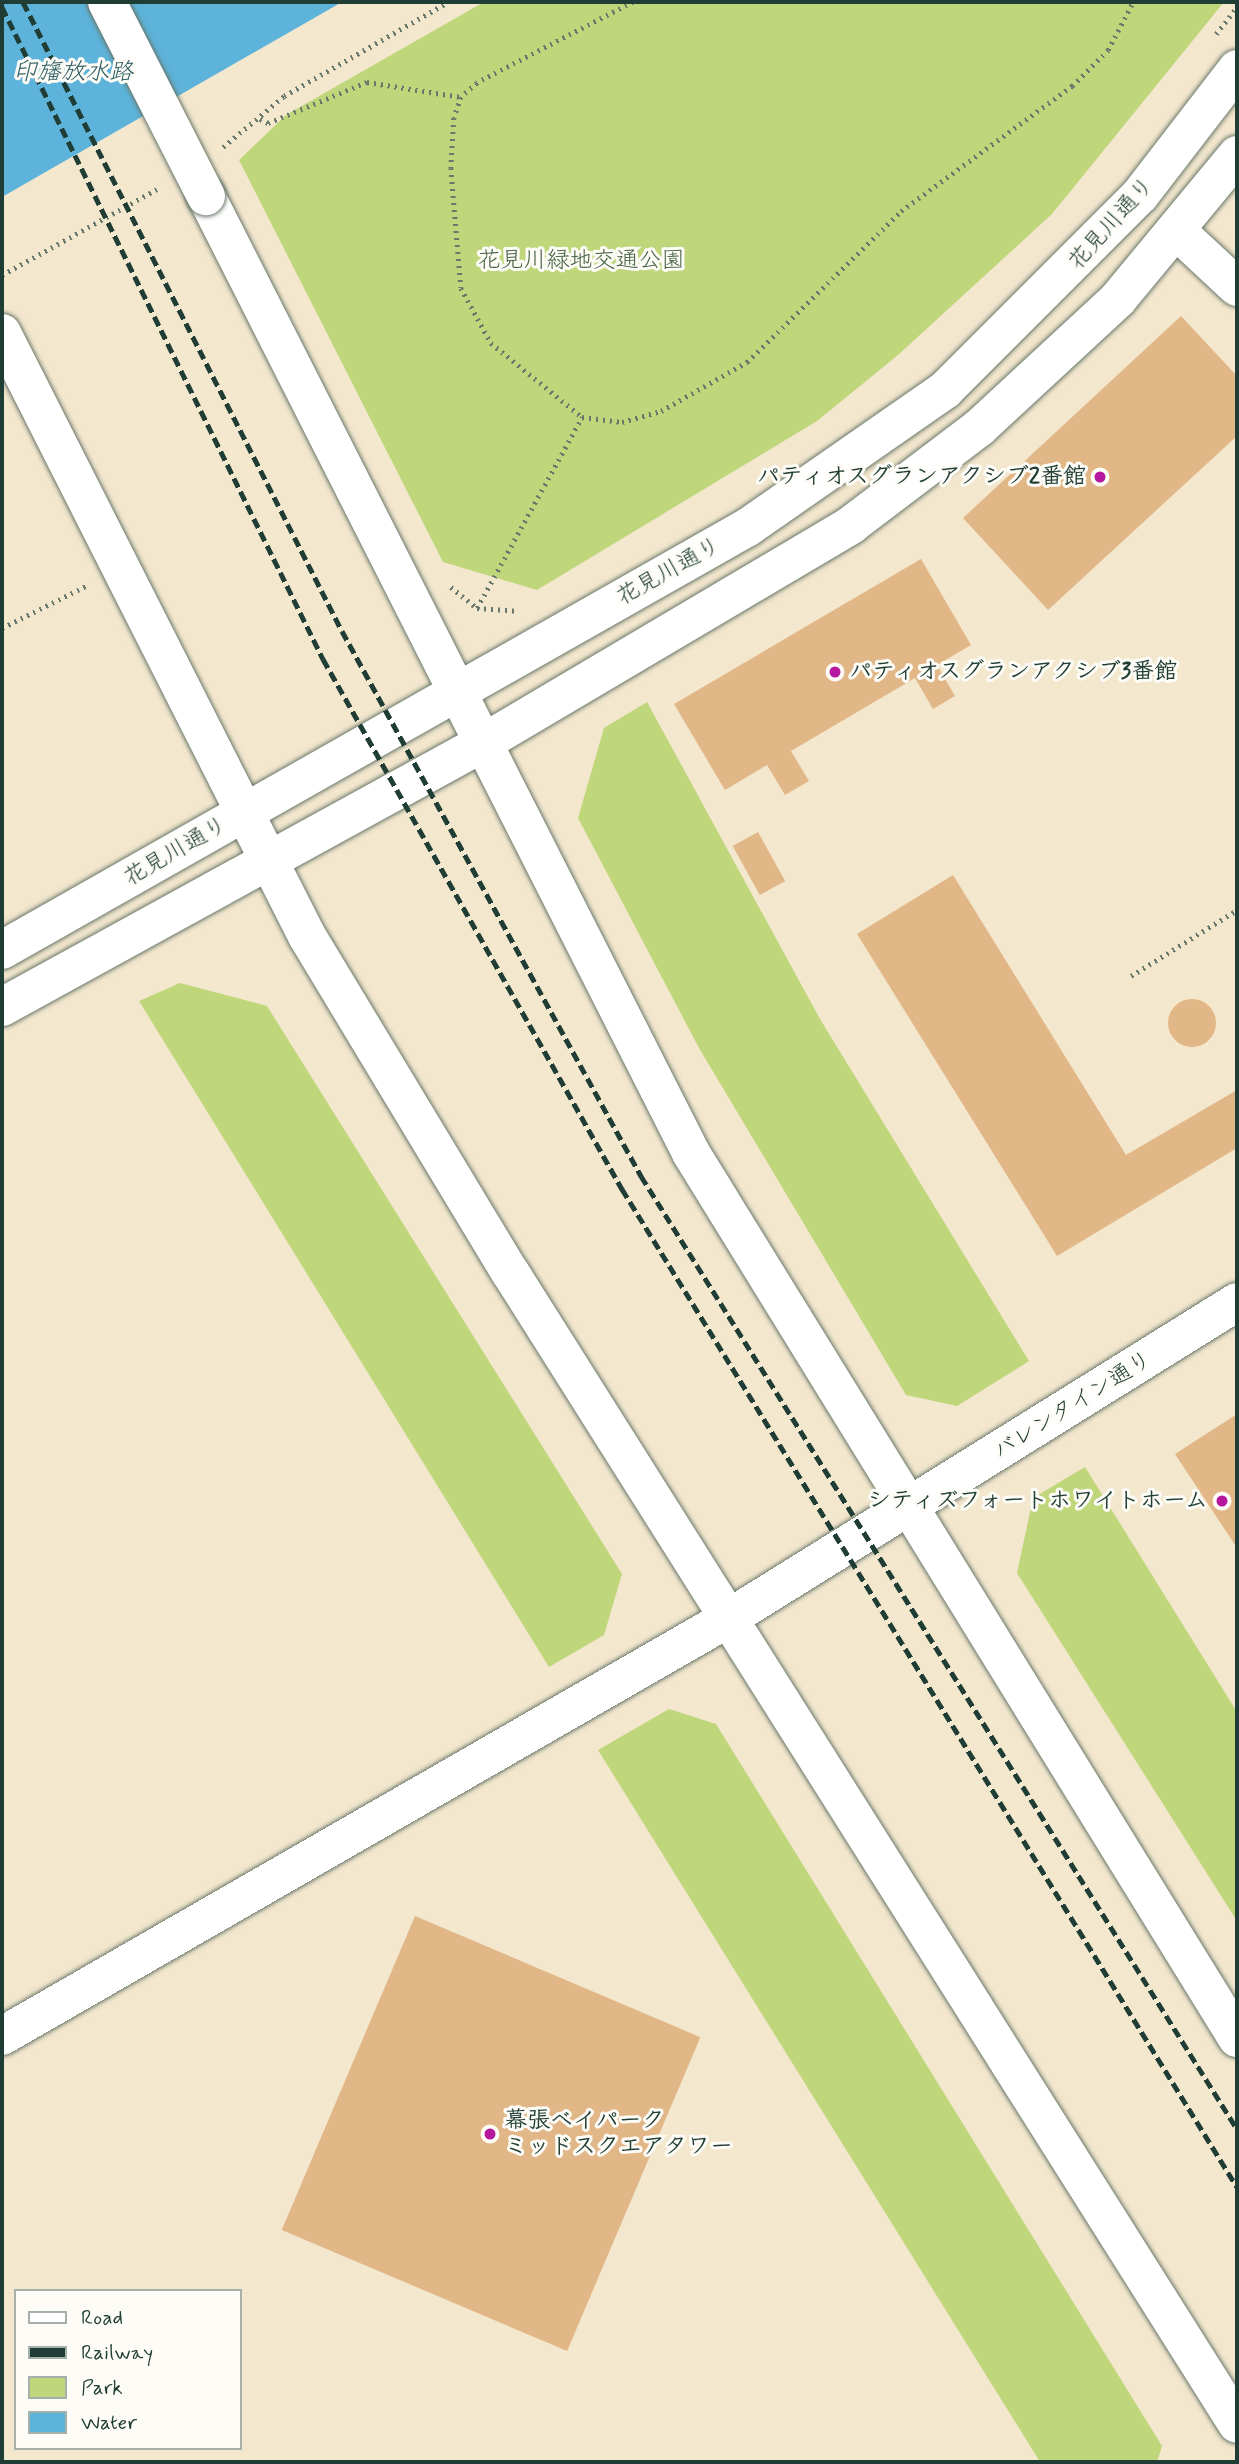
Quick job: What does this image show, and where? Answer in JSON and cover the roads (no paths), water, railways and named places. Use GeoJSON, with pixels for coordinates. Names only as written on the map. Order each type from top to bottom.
{"type":"FeatureCollection","features":[{"type":"Feature","properties":{"kind":"street"},"geometry":{"type":"LineString","coordinates":[[107,2],[691,1153],[1237,2038]]}},
{"type":"Feature","properties":{"kind":"street","name":"花見川通り"},"geometry":{"type":"LineString","coordinates":[[2,950],[460,695],[748,527],[944,390],[1132,204],[1237,69]]}},
{"type":"Feature","properties":{"kind":"street"},"geometry":{"type":"LineString","coordinates":[[2,1007],[269,864],[483,743],[851,525],[981,428],[1118,299],[1177,231],[1237,155]]}},
{"type":"Feature","properties":{"kind":"street"},"geometry":{"type":"LineString","coordinates":[[1177,231],[1237,287]]}},
{"type":"Feature","properties":{"kind":"street"},"geometry":{"type":"LineString","coordinates":[[2,333],[269,864],[421,1128],[1237,2424]]}},
{"type":"Feature","properties":{"kind":"street","name":"バレンタイン通り"},"geometry":{"type":"LineString","coordinates":[[2,2036],[729,1618],[909,1510],[1237,1302]]}},
{"type":"Feature","properties":{"kind":"water","name":"印旛放水路"},"geometry":{"type":"Polygon","coordinates":[[[2,2],[342,2],[2,197],[2,2]]]}},
{"type":"Feature","properties":{"kind":"railway"},"geometry":{"type":"LineString","coordinates":[[23,2],[342,631],[641,1176],[1237,2129]]}},
{"type":"Feature","properties":{"kind":"railway"},"geometry":{"type":"LineString","coordinates":[[2,7],[323,659],[622,1189],[1237,2187]]}},
{"type":"Feature","properties":{"kind":"place","name":"パティオスグランアクシブ2番館"},"geometry":{"type":"Point","coordinates":[1100,477]}},
{"type":"Feature","properties":{"kind":"place","name":"パティオスグランアクシブ3番館"},"geometry":{"type":"Point","coordinates":[835,672]}},
{"type":"Feature","properties":{"kind":"place","name":"シティズフォートホワイトホーム"},"geometry":{"type":"Point","coordinates":[1222,1501]}},
{"type":"Feature","properties":{"kind":"place","name":"幕張ベイパーク ミッドスクエアタワー"},"geometry":{"type":"Point","coordinates":[490,2134]}},
{"type":"Feature","properties":{"kind":"park label","name":"花見川緑地交通公園"},"geometry":{"type":"Point","coordinates":[581,261]}}]}
